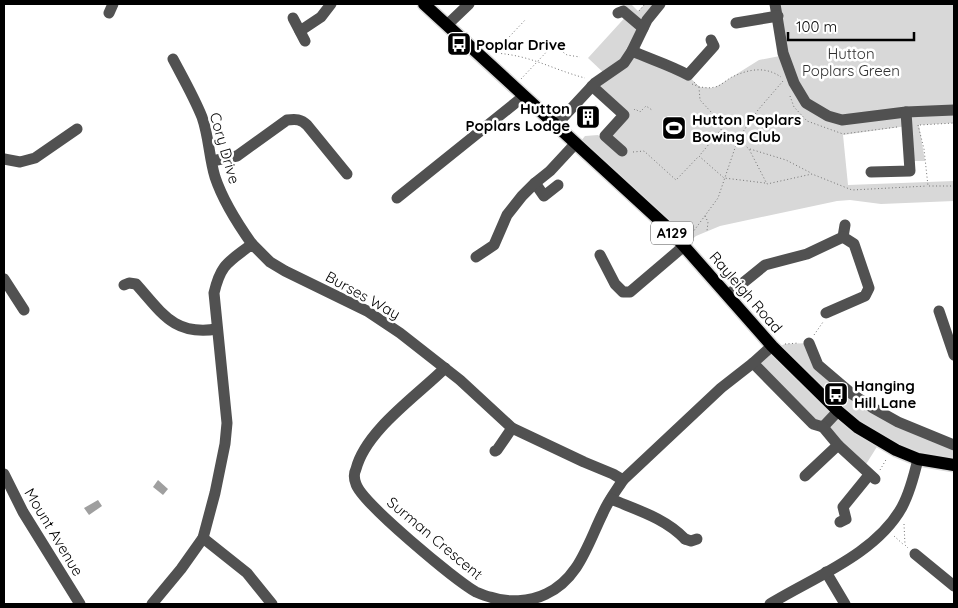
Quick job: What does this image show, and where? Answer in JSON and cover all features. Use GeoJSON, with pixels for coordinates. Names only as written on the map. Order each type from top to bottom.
{"type":"FeatureCollection","features":[{"type":"Feature","properties":{"kind":"main road","name":"Rayleigh Road"},"geometry":{"type":"LineString","coordinates":[[424,4],[446,24],[490,58],[513,86],[668,228],[772,346],[838,411],[857,427],[892,448],[918,460],[954,465]]}},
{"type":"Feature","properties":{"kind":"street"},"geometry":{"type":"LineString","coordinates":[[293,18],[302,36],[331,4]]}},
{"type":"Feature","properties":{"kind":"street"},"geometry":{"type":"LineString","coordinates":[[446,24],[469,4]]}},
{"type":"Feature","properties":{"kind":"street"},"geometry":{"type":"LineString","coordinates":[[556,125],[594,84],[624,64],[647,20],[660,4]]}},
{"type":"Feature","properties":{"kind":"street"},"geometry":{"type":"LineString","coordinates":[[775,4],[783,53],[794,83],[806,103],[828,116],[842,120],[906,112],[954,110]]}},
{"type":"Feature","properties":{"kind":"street"},"geometry":{"type":"LineString","coordinates":[[618,13],[624,11],[643,28]]}},
{"type":"Feature","properties":{"kind":"street"},"geometry":{"type":"LineString","coordinates":[[736,24],[778,16]]}},
{"type":"Feature","properties":{"kind":"street"},"geometry":{"type":"LineString","coordinates":[[632,51],[688,75],[714,46],[711,40]]}},
{"type":"Feature","properties":{"kind":"street","name":"Cory Drive"},"geometry":{"type":"LineString","coordinates":[[172,59],[202,117],[215,176],[225,200],[235,220],[252,244]]}},
{"type":"Feature","properties":{"kind":"street"},"geometry":{"type":"LineString","coordinates":[[594,84],[624,115],[605,136],[622,151]]}},
{"type":"Feature","properties":{"kind":"street"},"geometry":{"type":"LineString","coordinates":[[397,198],[524,96]]}},
{"type":"Feature","properties":{"kind":"street"},"geometry":{"type":"LineString","coordinates":[[871,172],[910,171],[913,126],[906,112]]}},
{"type":"Feature","properties":{"kind":"street"},"geometry":{"type":"LineString","coordinates":[[212,161],[237,156],[287,120],[294,119],[302,120],[307,125],[347,174]]}},
{"type":"Feature","properties":{"kind":"street"},"geometry":{"type":"LineString","coordinates":[[4,159],[20,162],[35,158],[77,129]]}},
{"type":"Feature","properties":{"kind":"street"},"geometry":{"type":"LineString","coordinates":[[476,257],[494,245],[507,215],[535,183],[550,172],[575,144]]}},
{"type":"Feature","properties":{"kind":"street"},"geometry":{"type":"LineString","coordinates":[[535,183],[544,196],[558,185]]}},
{"type":"Feature","properties":{"kind":"street"},"geometry":{"type":"LineString","coordinates":[[843,237],[845,225]]}},
{"type":"Feature","properties":{"kind":"street"},"geometry":{"type":"LineString","coordinates":[[728,295],[766,265],[806,254],[843,237]]}},
{"type":"Feature","properties":{"kind":"street"},"geometry":{"type":"LineString","coordinates":[[826,313],[865,296],[869,288],[854,244],[843,237]]}},
{"type":"Feature","properties":{"kind":"street"},"geometry":{"type":"LineString","coordinates":[[152,604],[181,569],[203,538],[215,493],[225,444],[227,423],[214,293],[217,278],[224,265],[252,244]]}},
{"type":"Feature","properties":{"kind":"street","name":"Burses Way"},"geometry":{"type":"LineString","coordinates":[[252,244],[270,262],[285,271],[367,311],[400,332],[445,368],[512,428],[623,480]]}},
{"type":"Feature","properties":{"kind":"street"},"geometry":{"type":"LineString","coordinates":[[600,255],[615,284],[623,292],[630,292],[684,246]]}},
{"type":"Feature","properties":{"kind":"street"},"geometry":{"type":"LineString","coordinates":[[124,285],[137,278],[162,313],[181,328],[206,331],[217,330]]}},
{"type":"Feature","properties":{"kind":"street"},"geometry":{"type":"LineString","coordinates":[[4,279],[24,310]]}},
{"type":"Feature","properties":{"kind":"street"},"geometry":{"type":"LineString","coordinates":[[939,311],[951,332],[954,355]]}},
{"type":"Feature","properties":{"kind":"street"},"geometry":{"type":"LineString","coordinates":[[809,343],[818,365],[852,394],[873,408],[898,422],[952,444],[954,432]]}},
{"type":"Feature","properties":{"kind":"street"},"geometry":{"type":"LineString","coordinates":[[623,480],[721,388],[772,346]]}},
{"type":"Feature","properties":{"kind":"street"},"geometry":{"type":"LineString","coordinates":[[753,363],[813,424],[823,427],[872,477],[842,507],[846,519],[840,522]]}},
{"type":"Feature","properties":{"kind":"street","name":"Surman Crescent"},"geometry":{"type":"LineString","coordinates":[[445,368],[374,436],[359,459],[354,476],[356,484],[364,496],[450,573],[477,592],[493,598],[522,600],[546,594],[569,577],[578,566],[604,510],[623,480]]}},
{"type":"Feature","properties":{"kind":"street"},"geometry":{"type":"LineString","coordinates":[[823,427],[838,411]]}},
{"type":"Feature","properties":{"kind":"street"},"geometry":{"type":"LineString","coordinates":[[498,454],[512,428]]}},
{"type":"Feature","properties":{"kind":"street"},"geometry":{"type":"LineString","coordinates":[[805,476],[838,444]]}},
{"type":"Feature","properties":{"kind":"street"},"geometry":{"type":"LineString","coordinates":[[770,604],[864,548],[886,530],[909,492],[918,460]]}},
{"type":"Feature","properties":{"kind":"street","name":"Mount Avenue"},"geometry":{"type":"LineString","coordinates":[[4,474],[22,512],[80,604]]}},
{"type":"Feature","properties":{"kind":"street"},"geometry":{"type":"LineString","coordinates":[[611,499],[661,520],[674,528],[683,545],[697,539]]}},
{"type":"Feature","properties":{"kind":"street"},"geometry":{"type":"LineString","coordinates":[[203,538],[247,573],[272,604]]}},
{"type":"Feature","properties":{"kind":"street"},"geometry":{"type":"LineString","coordinates":[[915,554],[924,567],[954,586]]}},
{"type":"Feature","properties":{"kind":"street"},"geometry":{"type":"LineString","coordinates":[[826,572],[845,604]]}},
{"type":"Feature","properties":{"kind":"path"},"geometry":{"type":"LineString","coordinates":[[638,11],[644,4]]}},
{"type":"Feature","properties":{"kind":"path"},"geometry":{"type":"LineString","coordinates":[[490,58],[526,19]]}},
{"type":"Feature","properties":{"kind":"path"},"geometry":{"type":"LineString","coordinates":[[513,86],[553,45],[567,55],[580,58]]}},
{"type":"Feature","properties":{"kind":"path"},"geometry":{"type":"LineString","coordinates":[[490,58],[509,54],[538,61],[594,84]]}},
{"type":"Feature","properties":{"kind":"path"},"geometry":{"type":"LineString","coordinates":[[684,246],[718,198],[738,140],[758,110],[784,80],[772,71],[760,70],[749,71],[713,88],[699,87]]}},
{"type":"Feature","properties":{"kind":"path"},"geometry":{"type":"LineString","coordinates":[[622,151],[644,152],[676,180],[699,156],[724,126],[700,100],[699,87],[688,75]]}},
{"type":"Feature","properties":{"kind":"path"},"geometry":{"type":"LineString","coordinates":[[624,115],[635,109],[640,112],[646,106],[652,110]]}},
{"type":"Feature","properties":{"kind":"path"},"geometry":{"type":"LineString","coordinates":[[928,186],[924,149],[913,126],[954,123]]}},
{"type":"Feature","properties":{"kind":"path"},"geometry":{"type":"LineString","coordinates":[[738,140],[749,149],[786,160],[812,174],[852,190],[954,186]]}},
{"type":"Feature","properties":{"kind":"path"},"geometry":{"type":"LineString","coordinates":[[749,149],[767,184]]}},
{"type":"Feature","properties":{"kind":"path"},"geometry":{"type":"LineString","coordinates":[[699,156],[724,178],[767,184],[812,174]]}},
{"type":"Feature","properties":{"kind":"path"},"geometry":{"type":"LineString","coordinates":[[705,215],[708,222],[707,231]]}},
{"type":"Feature","properties":{"kind":"path"},"geometry":{"type":"LineString","coordinates":[[872,477],[892,448]]}},
{"type":"Feature","properties":{"kind":"path"},"geometry":{"type":"LineString","coordinates":[[898,513],[903,517],[905,546]]}},
{"type":"Feature","properties":{"kind":"path"},"geometry":{"type":"LineString","coordinates":[[886,530],[915,554]]}},
{"type":"Feature","properties":{"kind":"green space","name":"Hutton Poplars Green"},"geometry":{"type":"Polygon","coordinates":[[[621,4],[631,4],[638,11],[645,4],[660,4],[632,51],[688,75],[699,87],[713,88],[759,60],[780,56],[775,4],[954,4],[954,123],[919,125],[925,161],[909,161],[907,126],[843,135],[848,185],[954,181],[954,201],[881,204],[850,200],[837,201],[720,226],[696,236],[684,246],[581,141],[585,136],[598,135],[606,142],[628,117],[595,83],[606,75],[588,58],[630,12],[621,4]]]}},
{"type":"Feature","properties":{"kind":"green space"},"geometry":{"type":"Polygon","coordinates":[[[809,343],[818,365],[852,394],[954,445],[954,465],[880,442],[863,469],[753,363],[785,344],[809,343]]]}},
{"type":"Feature","properties":{"kind":"shaded area"},"geometry":{"type":"Polygon","coordinates":[[[158,480],[168,489],[163,495],[153,487],[158,480]]]}},
{"type":"Feature","properties":{"kind":"shaded area"},"geometry":{"type":"Polygon","coordinates":[[[98,500],[102,506],[89,515],[84,508],[98,500]]]}},
{"type":"Feature","properties":{"kind":"place","name":"Poplar Drive"},"geometry":{"type":"Point","coordinates":[459,44]}},
{"type":"Feature","properties":{"kind":"place","name":"Hutton Poplars Lodge"},"geometry":{"type":"Point","coordinates":[588,117]}},
{"type":"Feature","properties":{"kind":"place","name":"Hutton Poplars Bowing Club"},"geometry":{"type":"Point","coordinates":[674,128]}},
{"type":"Feature","properties":{"kind":"place","name":"Hanging Hill Lane"},"geometry":{"type":"Point","coordinates":[836,394]}}]}
